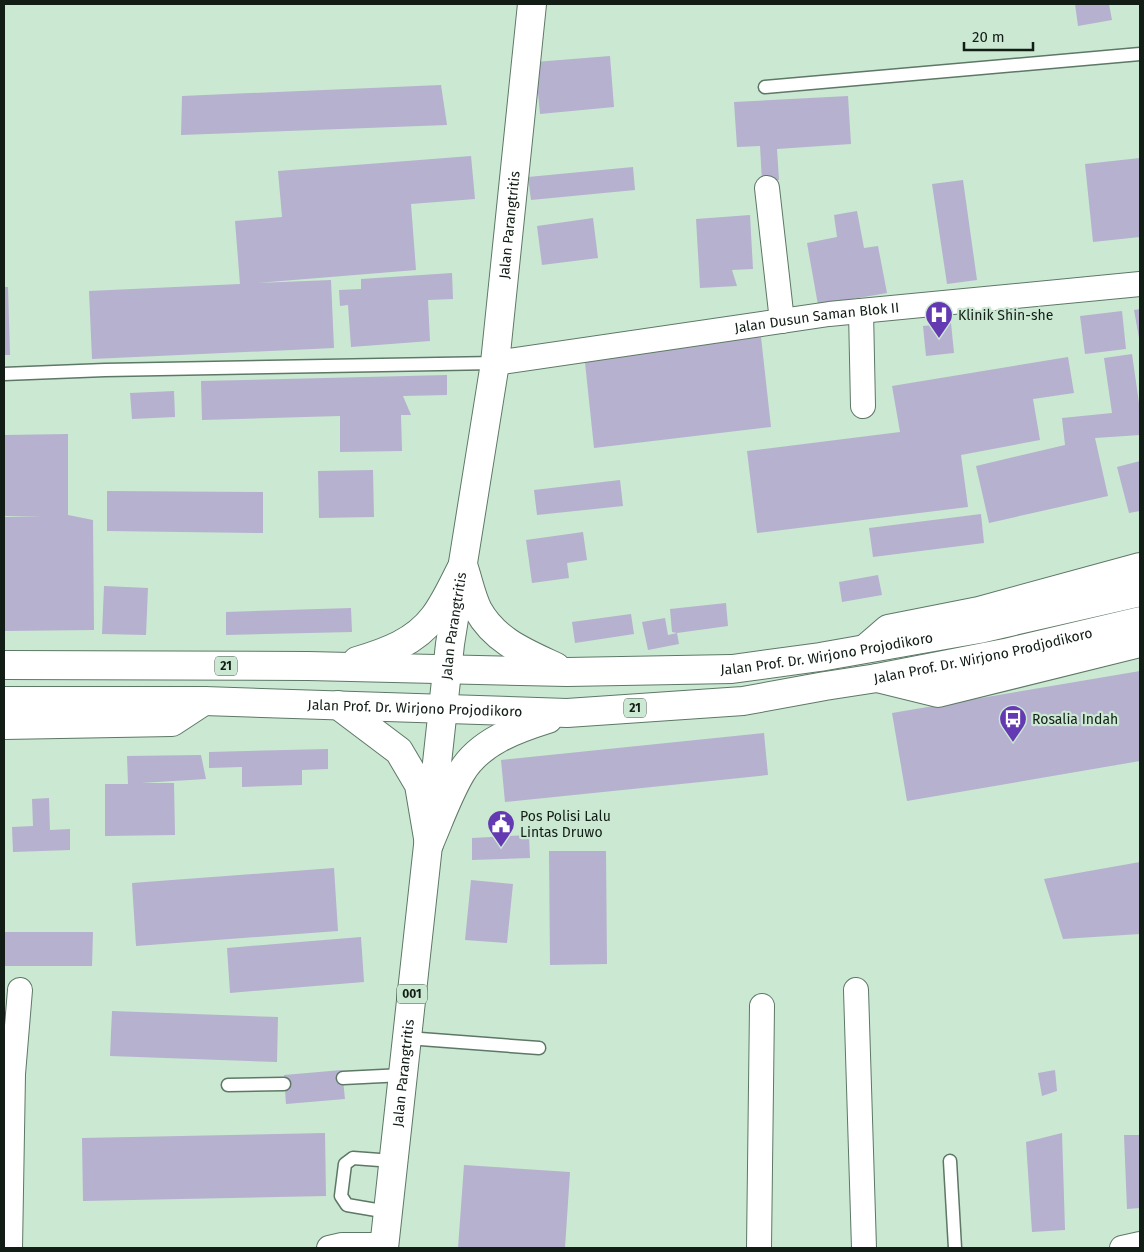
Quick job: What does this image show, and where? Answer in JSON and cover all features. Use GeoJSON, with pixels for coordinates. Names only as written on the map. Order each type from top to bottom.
{"type":"FeatureCollection","features":[{"type":"Feature","properties":{"kind":"main road","name":"Jalan Parangtritis"},"geometry":{"type":"LineString","coordinates":[[384,1247],[447,669],[495,363],[532,4]]}},
{"type":"Feature","properties":{"kind":"main road"},"geometry":{"type":"LineString","coordinates":[[337,667],[389,651],[414,637],[434,617],[463,565]]}},
{"type":"Feature","properties":{"kind":"main road"},"geometry":{"type":"LineString","coordinates":[[463,565],[478,610],[498,636],[520,651],[566,672]]}},
{"type":"Feature","properties":{"kind":"main road"},"geometry":{"type":"LineString","coordinates":[[866,648],[888,629],[979,610],[1140,567]]}},
{"type":"Feature","properties":{"kind":"main road","name":"Jalan Prof. Dr. Wirjono Projodikoro"},"geometry":{"type":"LineString","coordinates":[[447,669],[566,672],[732,669],[820,657],[979,629],[1140,592]]}},
{"type":"Feature","properties":{"kind":"main road","name":"Jalan Prof. Dr. Wirjono Prodjodikoro"},"geometry":{"type":"LineString","coordinates":[[825,686],[877,678],[1004,653],[1140,621]]}},
{"type":"Feature","properties":{"kind":"main road"},"geometry":{"type":"LineString","coordinates":[[877,678],[938,693],[1140,643]]}},
{"type":"Feature","properties":{"kind":"main road"},"geometry":{"type":"LineString","coordinates":[[820,657],[825,686]]}},
{"type":"Feature","properties":{"kind":"main road","name":"21"},"geometry":{"type":"LineString","coordinates":[[4,665],[447,669]]}},
{"type":"Feature","properties":{"kind":"main road","name":"Jalan Prof. Dr. Wirjono Projodikoro"},"geometry":{"type":"LineString","coordinates":[[4,701],[204,701],[567,713],[744,701],[825,686]]}},
{"type":"Feature","properties":{"kind":"main road"},"geometry":{"type":"LineString","coordinates":[[4,725],[172,722],[204,701]]}},
{"type":"Feature","properties":{"kind":"main road"},"geometry":{"type":"LineString","coordinates":[[338,705],[398,751],[419,785],[428,844]]}},
{"type":"Feature","properties":{"kind":"main road"},"geometry":{"type":"LineString","coordinates":[[428,844],[462,772],[482,750],[514,730],[567,713]]}},
{"type":"Feature","properties":{"kind":"street"},"geometry":{"type":"LineString","coordinates":[[767,188],[782,321]]}},
{"type":"Feature","properties":{"kind":"street","name":"Jalan Dusun Saman Blok II"},"geometry":{"type":"LineString","coordinates":[[495,363],[861,311],[1140,284]]}},
{"type":"Feature","properties":{"kind":"street"},"geometry":{"type":"LineString","coordinates":[[861,311],[863,406]]}},
{"type":"Feature","properties":{"kind":"street"},"geometry":{"type":"LineString","coordinates":[[10,1248],[8,1074],[20,990]]}},
{"type":"Feature","properties":{"kind":"street"},"geometry":{"type":"LineString","coordinates":[[856,990],[864,1248]]}},
{"type":"Feature","properties":{"kind":"street"},"geometry":{"type":"LineString","coordinates":[[759,1248],[762,1006]]}},
{"type":"Feature","properties":{"kind":"street"},"geometry":{"type":"LineString","coordinates":[[1122,1248],[1140,1244]]}},
{"type":"Feature","properties":{"kind":"street"},"geometry":{"type":"LineString","coordinates":[[329,1248],[342,1245],[384,1247]]}},
{"type":"Feature","properties":{"kind":"lane"},"geometry":{"type":"LineString","coordinates":[[765,87],[1140,54]]}},
{"type":"Feature","properties":{"kind":"lane"},"geometry":{"type":"LineString","coordinates":[[4,374],[105,370],[495,363]]}},
{"type":"Feature","properties":{"kind":"lane"},"geometry":{"type":"LineString","coordinates":[[407,1038],[539,1048]]}},
{"type":"Feature","properties":{"kind":"lane"},"geometry":{"type":"LineString","coordinates":[[343,1078],[403,1075]]}},
{"type":"Feature","properties":{"kind":"lane"},"geometry":{"type":"LineString","coordinates":[[228,1085],[284,1084]]}},
{"type":"Feature","properties":{"kind":"lane"},"geometry":{"type":"LineString","coordinates":[[388,1212],[347,1205],[341,1196],[345,1164],[353,1158],[393,1161]]}},
{"type":"Feature","properties":{"kind":"lane"},"geometry":{"type":"LineString","coordinates":[[950,1161],[955,1248]]}},
{"type":"Feature","properties":{"kind":"building"},"geometry":{"type":"Polygon","coordinates":[[[1075,4],[1109,4],[1112,20],[1078,26],[1075,4]]]}},
{"type":"Feature","properties":{"kind":"building"},"geometry":{"type":"Polygon","coordinates":[[[610,56],[614,107],[540,114],[535,62],[610,56]]]}},
{"type":"Feature","properties":{"kind":"building"},"geometry":{"type":"Polygon","coordinates":[[[441,85],[447,125],[181,135],[182,96],[441,85]]]}},
{"type":"Feature","properties":{"kind":"building"},"geometry":{"type":"Polygon","coordinates":[[[848,96],[851,144],[777,149],[779,180],[762,181],[760,146],[737,147],[734,102],[848,96]]]}},
{"type":"Feature","properties":{"kind":"building"},"geometry":{"type":"Polygon","coordinates":[[[471,156],[475,199],[411,204],[416,270],[257,283],[331,280],[334,348],[92,359],[89,291],[240,284],[235,221],[282,217],[278,171],[471,156]]]}},
{"type":"Feature","properties":{"kind":"building"},"geometry":{"type":"Polygon","coordinates":[[[1140,158],[1140,237],[1093,242],[1085,164],[1140,158]]]}},
{"type":"Feature","properties":{"kind":"building"},"geometry":{"type":"Polygon","coordinates":[[[633,167],[635,190],[531,200],[528,177],[633,167]]]}},
{"type":"Feature","properties":{"kind":"building"},"geometry":{"type":"Polygon","coordinates":[[[963,180],[977,280],[947,284],[932,184],[963,180]]]}},
{"type":"Feature","properties":{"kind":"building"},"geometry":{"type":"Polygon","coordinates":[[[857,211],[864,248],[878,246],[887,293],[818,305],[807,243],[837,237],[834,215],[857,211]]]}},
{"type":"Feature","properties":{"kind":"building"},"geometry":{"type":"Polygon","coordinates":[[[750,215],[753,269],[732,270],[737,286],[700,288],[696,219],[750,215]]]}},
{"type":"Feature","properties":{"kind":"building"},"geometry":{"type":"Polygon","coordinates":[[[593,218],[598,258],[542,265],[537,226],[593,218]]]}},
{"type":"Feature","properties":{"kind":"building"},"geometry":{"type":"Polygon","coordinates":[[[452,273],[453,299],[428,300],[430,341],[351,347],[348,305],[340,306],[339,290],[361,289],[361,279],[452,273]]]}},
{"type":"Feature","properties":{"kind":"building"},"geometry":{"type":"Polygon","coordinates":[[[4,287],[8,287],[10,355],[4,355],[4,287]]]}},
{"type":"Feature","properties":{"kind":"building"},"geometry":{"type":"Polygon","coordinates":[[[1140,309],[1140,338],[1139,338],[1134,310],[1140,309]]]}},
{"type":"Feature","properties":{"kind":"building"},"geometry":{"type":"Polygon","coordinates":[[[1122,311],[1126,349],[1085,354],[1080,316],[1122,311]]]}},
{"type":"Feature","properties":{"kind":"building","name":"Klinik Shin-she"},"geometry":{"type":"Polygon","coordinates":[[[951,323],[954,353],[926,356],[923,326],[951,323]]]}},
{"type":"Feature","properties":{"kind":"building"},"geometry":{"type":"Polygon","coordinates":[[[760,328],[771,427],[594,448],[584,353],[760,328]]]}},
{"type":"Feature","properties":{"kind":"building"},"geometry":{"type":"Polygon","coordinates":[[[1132,354],[1140,410],[1140,435],[1095,438],[1108,496],[989,523],[976,466],[1065,445],[1062,418],[1112,413],[1104,358],[1132,354]]]}},
{"type":"Feature","properties":{"kind":"building"},"geometry":{"type":"Polygon","coordinates":[[[1068,357],[1074,393],[1033,399],[1040,440],[961,455],[968,507],[757,533],[747,451],[900,432],[892,386],[1068,357]]]}},
{"type":"Feature","properties":{"kind":"building"},"geometry":{"type":"Polygon","coordinates":[[[447,375],[447,395],[403,396],[411,415],[401,415],[402,451],[340,452],[340,416],[202,420],[201,381],[447,375]]]}},
{"type":"Feature","properties":{"kind":"building"},"geometry":{"type":"Polygon","coordinates":[[[174,391],[175,417],[132,419],[130,393],[174,391]]]}},
{"type":"Feature","properties":{"kind":"building"},"geometry":{"type":"Polygon","coordinates":[[[68,434],[68,515],[93,520],[94,630],[4,631],[4,517],[42,516],[4,516],[4,435],[68,434]]]}},
{"type":"Feature","properties":{"kind":"building"},"geometry":{"type":"Polygon","coordinates":[[[1140,461],[1140,511],[1129,513],[1117,467],[1140,461]]]}},
{"type":"Feature","properties":{"kind":"building"},"geometry":{"type":"Polygon","coordinates":[[[373,470],[374,517],[319,518],[318,471],[373,470]]]}},
{"type":"Feature","properties":{"kind":"building"},"geometry":{"type":"Polygon","coordinates":[[[620,480],[623,506],[537,515],[534,490],[620,480]]]}},
{"type":"Feature","properties":{"kind":"building"},"geometry":{"type":"Polygon","coordinates":[[[107,491],[263,492],[263,533],[107,531],[107,491]]]}},
{"type":"Feature","properties":{"kind":"building"},"geometry":{"type":"Polygon","coordinates":[[[981,514],[984,543],[873,557],[869,528],[981,514]]]}},
{"type":"Feature","properties":{"kind":"building"},"geometry":{"type":"Polygon","coordinates":[[[583,532],[587,560],[567,563],[569,578],[532,583],[526,540],[583,532]]]}},
{"type":"Feature","properties":{"kind":"building"},"geometry":{"type":"Polygon","coordinates":[[[878,575],[882,595],[842,602],[839,582],[878,575]]]}},
{"type":"Feature","properties":{"kind":"building"},"geometry":{"type":"Polygon","coordinates":[[[104,586],[148,588],[146,635],[102,634],[104,586]]]}},
{"type":"Feature","properties":{"kind":"building"},"geometry":{"type":"Polygon","coordinates":[[[726,603],[728,626],[677,633],[672,632],[670,609],[726,603]]]}},
{"type":"Feature","properties":{"kind":"building"},"geometry":{"type":"Polygon","coordinates":[[[351,608],[352,632],[226,635],[226,612],[351,608]]]}},
{"type":"Feature","properties":{"kind":"building"},"geometry":{"type":"Polygon","coordinates":[[[631,614],[634,634],[575,643],[572,622],[631,614]]]}},
{"type":"Feature","properties":{"kind":"building"},"geometry":{"type":"Polygon","coordinates":[[[665,618],[668,635],[677,633],[679,644],[648,650],[642,622],[665,618]]]}},
{"type":"Feature","properties":{"kind":"building"},"geometry":{"type":"Polygon","coordinates":[[[1140,671],[1140,761],[907,801],[892,713],[1140,671]]]}},
{"type":"Feature","properties":{"kind":"building"},"geometry":{"type":"Polygon","coordinates":[[[764,733],[768,775],[505,802],[501,760],[764,733]]]}},
{"type":"Feature","properties":{"kind":"building"},"geometry":{"type":"Polygon","coordinates":[[[328,749],[328,769],[302,770],[302,785],[242,787],[242,767],[209,768],[209,752],[328,749]]]}},
{"type":"Feature","properties":{"kind":"building"},"geometry":{"type":"Polygon","coordinates":[[[201,755],[206,779],[141,783],[174,783],[175,835],[105,836],[105,784],[128,784],[127,756],[201,755]]]}},
{"type":"Feature","properties":{"kind":"building"},"geometry":{"type":"Polygon","coordinates":[[[49,798],[50,830],[70,829],[70,850],[13,852],[12,827],[33,826],[32,799],[49,798]]]}},
{"type":"Feature","properties":{"kind":"building","name":"Pos Polisi Lalu Lintas Druwo"},"geometry":{"type":"Polygon","coordinates":[[[529,835],[530,858],[472,860],[472,838],[529,835]]]}},
{"type":"Feature","properties":{"kind":"building"},"geometry":{"type":"Polygon","coordinates":[[[549,851],[606,851],[607,964],[550,965],[549,851]]]}},
{"type":"Feature","properties":{"kind":"building"},"geometry":{"type":"Polygon","coordinates":[[[1140,862],[1140,934],[1063,939],[1044,879],[1140,862]]]}},
{"type":"Feature","properties":{"kind":"building"},"geometry":{"type":"Polygon","coordinates":[[[334,868],[338,931],[136,946],[132,883],[334,868]]]}},
{"type":"Feature","properties":{"kind":"building"},"geometry":{"type":"Polygon","coordinates":[[[471,880],[513,884],[507,943],[465,940],[471,880]]]}},
{"type":"Feature","properties":{"kind":"building"},"geometry":{"type":"Polygon","coordinates":[[[4,932],[93,932],[92,966],[4,966],[4,932]]]}},
{"type":"Feature","properties":{"kind":"building"},"geometry":{"type":"Polygon","coordinates":[[[361,937],[364,982],[230,993],[227,948],[361,937]]]}},
{"type":"Feature","properties":{"kind":"building"},"geometry":{"type":"Polygon","coordinates":[[[112,1011],[278,1017],[277,1062],[110,1056],[112,1011]]]}},
{"type":"Feature","properties":{"kind":"building"},"geometry":{"type":"Polygon","coordinates":[[[342,1070],[345,1099],[286,1104],[284,1075],[342,1070]]]}},
{"type":"Feature","properties":{"kind":"building"},"geometry":{"type":"Polygon","coordinates":[[[1055,1070],[1057,1091],[1042,1096],[1038,1073],[1055,1070]]]}},
{"type":"Feature","properties":{"kind":"building"},"geometry":{"type":"Polygon","coordinates":[[[325,1133],[326,1196],[83,1201],[82,1138],[325,1133]]]}},
{"type":"Feature","properties":{"kind":"building"},"geometry":{"type":"Polygon","coordinates":[[[1062,1133],[1065,1230],[1032,1232],[1026,1142],[1062,1133]]]}},
{"type":"Feature","properties":{"kind":"building"},"geometry":{"type":"Polygon","coordinates":[[[1124,1135],[1140,1135],[1140,1208],[1127,1209],[1124,1135]]]}},
{"type":"Feature","properties":{"kind":"building"},"geometry":{"type":"Polygon","coordinates":[[[464,1165],[570,1172],[565,1248],[458,1248],[464,1165]]]}},
{"type":"Feature","properties":{"kind":"place","name":"Klinik Shin-she"},"geometry":{"type":"Point","coordinates":[939,339]}},
{"type":"Feature","properties":{"kind":"place","name":"Rosalia Indah"},"geometry":{"type":"Point","coordinates":[1013,743]}},
{"type":"Feature","properties":{"kind":"place","name":"Pos Polisi Lalu Lintas Druwo"},"geometry":{"type":"Point","coordinates":[501,848]}}]}
